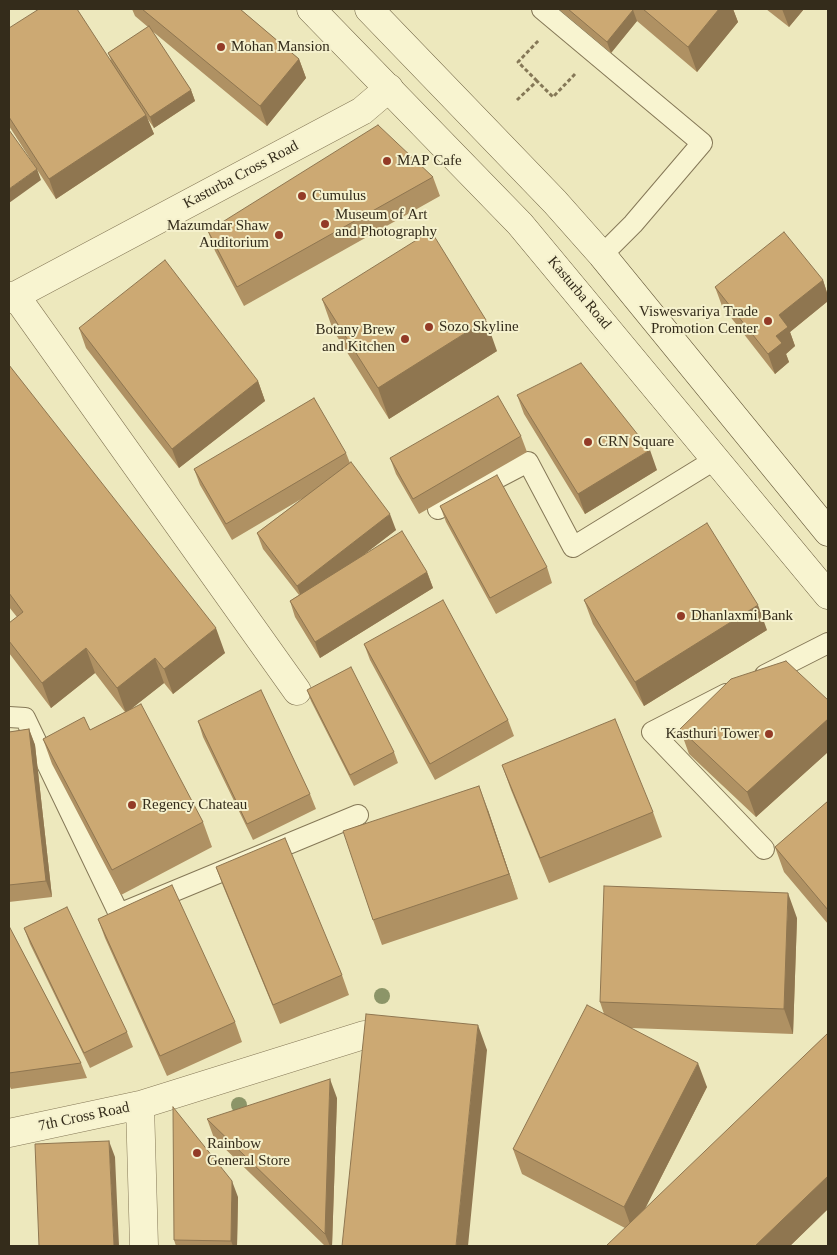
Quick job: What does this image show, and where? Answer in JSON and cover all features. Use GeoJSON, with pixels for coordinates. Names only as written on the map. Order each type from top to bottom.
{"type":"FeatureCollection","features":[{"type":"Feature","properties":{"kind":"main road","name":"Kasturba Road"},"geometry":{"type":"LineString","coordinates":[[312,9],[520,224],[579,292],[828,595]]}},
{"type":"Feature","properties":{"kind":"main road"},"geometry":{"type":"LineString","coordinates":[[369,9],[555,202],[602,255],[828,532]]}},
{"type":"Feature","properties":{"kind":"main road","name":"Kasturba Cross Road"},"geometry":{"type":"LineString","coordinates":[[12,297],[362,111],[389,88]]}},
{"type":"Feature","properties":{"kind":"main road"},"geometry":{"type":"LineString","coordinates":[[12,297],[297,691]]}},
{"type":"Feature","properties":{"kind":"main road"},"geometry":{"type":"LineString","coordinates":[[140,1106],[364,1035]]}},
{"type":"Feature","properties":{"kind":"main road","name":"7th Cross Road"},"geometry":{"type":"LineString","coordinates":[[9,1133],[140,1106],[144,1246]]}},
{"type":"Feature","properties":{"kind":"lane"},"geometry":{"type":"LineString","coordinates":[[549,15],[702,143],[637,221],[602,255]]}},
{"type":"Feature","properties":{"kind":"lane"},"geometry":{"type":"LineString","coordinates":[[438,509],[528,462],[573,547],[716,460]]}},
{"type":"Feature","properties":{"kind":"lane"},"geometry":{"type":"LineString","coordinates":[[764,849],[652,732],[828,643]]}},
{"type":"Feature","properties":{"kind":"lane"},"geometry":{"type":"LineString","coordinates":[[9,717],[25,718],[119,914],[358,815]]}},
{"type":"Feature","properties":{"kind":"path"},"geometry":{"type":"LineString","coordinates":[[549,15],[518,62],[553,97],[594,53]]}},
{"type":"Feature","properties":{"kind":"path"},"geometry":{"type":"LineString","coordinates":[[517,100],[537,81]]}},
{"type":"Feature","properties":{"kind":"building"},"geometry":{"type":"Polygon","coordinates":[[[39,9],[77,9],[146,115],[49,179],[9,117],[9,28],[39,9]]]}},
{"type":"Feature","properties":{"kind":"building","name":"Mohan Mansion"},"geometry":{"type":"Polygon","coordinates":[[[142,9],[240,9],[299,59],[260,106],[142,9]]]}},
{"type":"Feature","properties":{"kind":"building"},"geometry":{"type":"Polygon","coordinates":[[[568,9],[631,9],[633,10],[607,42],[568,9]]]}},
{"type":"Feature","properties":{"kind":"building"},"geometry":{"type":"Polygon","coordinates":[[[643,9],[719,9],[688,47],[643,9]]]}},
{"type":"Feature","properties":{"kind":"building"},"geometry":{"type":"Polygon","coordinates":[[[149,26],[191,90],[150,117],[108,53],[149,26]]]}},
{"type":"Feature","properties":{"kind":"building","name":"Museum of Art and Photography"},"geometry":{"type":"Polygon","coordinates":[[[378,125],[433,177],[237,287],[208,231],[378,125]]]}},
{"type":"Feature","properties":{"kind":"building"},"geometry":{"type":"Polygon","coordinates":[[[9,130],[37,169],[9,189],[9,130]]]}},
{"type":"Feature","properties":{"kind":"building"},"geometry":{"type":"Polygon","coordinates":[[[431,231],[486,320],[378,388],[322,299],[431,231]]]}},
{"type":"Feature","properties":{"kind":"building","name":"Viswesvariya Trade Promotion Center"},"geometry":{"type":"Polygon","coordinates":[[[784,232],[823,280],[779,315],[788,327],[776,336],[782,343],[768,354],[715,287],[784,232]]]}},
{"type":"Feature","properties":{"kind":"building"},"geometry":{"type":"Polygon","coordinates":[[[165,260],[258,381],[172,449],[79,328],[165,260]]]}},
{"type":"Feature","properties":{"kind":"building","name":"CRN Square"},"geometry":{"type":"Polygon","coordinates":[[[581,363],[650,450],[578,494],[517,395],[581,363]]]}},
{"type":"Feature","properties":{"kind":"building"},"geometry":{"type":"Polygon","coordinates":[[[9,365],[216,628],[164,669],[155,658],[117,688],[86,648],[42,683],[9,641],[9,623],[23,612],[9,593],[9,365]]]}},
{"type":"Feature","properties":{"kind":"building"},"geometry":{"type":"Polygon","coordinates":[[[498,396],[521,436],[413,499],[390,458],[498,396]]]}},
{"type":"Feature","properties":{"kind":"building"},"geometry":{"type":"Polygon","coordinates":[[[314,398],[346,453],[226,524],[194,469],[314,398]]]}},
{"type":"Feature","properties":{"kind":"building"},"geometry":{"type":"Polygon","coordinates":[[[351,462],[390,514],[297,586],[257,533],[351,462]]]}},
{"type":"Feature","properties":{"kind":"building"},"geometry":{"type":"Polygon","coordinates":[[[497,475],[547,567],[490,598],[440,506],[497,475]]]}},
{"type":"Feature","properties":{"kind":"building"},"geometry":{"type":"Polygon","coordinates":[[[707,523],[758,605],[635,682],[584,600],[707,523]]]}},
{"type":"Feature","properties":{"kind":"building"},"geometry":{"type":"Polygon","coordinates":[[[402,531],[427,572],[315,642],[290,601],[402,531]]]}},
{"type":"Feature","properties":{"kind":"building"},"geometry":{"type":"Polygon","coordinates":[[[443,600],[508,720],[430,764],[364,644],[443,600]]]}},
{"type":"Feature","properties":{"kind":"building","name":"Kasthuri Tower"},"geometry":{"type":"Polygon","coordinates":[[[786,661],[828,700],[828,719],[747,792],[680,729],[731,679],[786,661]]]}},
{"type":"Feature","properties":{"kind":"building"},"geometry":{"type":"Polygon","coordinates":[[[351,667],[394,752],[350,775],[307,690],[351,667]]]}},
{"type":"Feature","properties":{"kind":"building"},"geometry":{"type":"Polygon","coordinates":[[[261,690],[310,794],[247,824],[198,721],[261,690]]]}},
{"type":"Feature","properties":{"kind":"building","name":"Regency Chateau"},"geometry":{"type":"Polygon","coordinates":[[[141,704],[203,822],[112,870],[43,739],[84,717],[90,730],[141,704]]]}},
{"type":"Feature","properties":{"kind":"building"},"geometry":{"type":"Polygon","coordinates":[[[615,719],[653,812],[540,858],[502,765],[615,719]]]}},
{"type":"Feature","properties":{"kind":"building"},"geometry":{"type":"Polygon","coordinates":[[[29,729],[46,881],[9,885],[9,732],[29,729]]]}},
{"type":"Feature","properties":{"kind":"building"},"geometry":{"type":"Polygon","coordinates":[[[479,786],[509,874],[373,920],[343,831],[479,786]]]}},
{"type":"Feature","properties":{"kind":"building"},"geometry":{"type":"Polygon","coordinates":[[[828,801],[828,910],[775,847],[828,801]]]}},
{"type":"Feature","properties":{"kind":"building"},"geometry":{"type":"Polygon","coordinates":[[[285,838],[342,975],[273,1005],[216,867],[285,838]]]}},
{"type":"Feature","properties":{"kind":"building"},"geometry":{"type":"Polygon","coordinates":[[[172,885],[235,1022],[160,1056],[98,919],[172,885]]]}},
{"type":"Feature","properties":{"kind":"building"},"geometry":{"type":"Polygon","coordinates":[[[604,886],[788,893],[784,1009],[600,1002],[604,886]]]}},
{"type":"Feature","properties":{"kind":"building"},"geometry":{"type":"Polygon","coordinates":[[[67,907],[127,1032],[84,1053],[24,928],[67,907]]]}},
{"type":"Feature","properties":{"kind":"building"},"geometry":{"type":"Polygon","coordinates":[[[9,926],[81,1063],[9,1073],[9,926]]]}},
{"type":"Feature","properties":{"kind":"building"},"geometry":{"type":"Polygon","coordinates":[[[587,1005],[698,1063],[624,1207],[513,1149],[587,1005]]]}},
{"type":"Feature","properties":{"kind":"building"},"geometry":{"type":"Polygon","coordinates":[[[366,1014],[478,1025],[456,1246],[342,1246],[366,1014]]]}},
{"type":"Feature","properties":{"kind":"building"},"geometry":{"type":"Polygon","coordinates":[[[828,1033],[828,1176],[755,1246],[606,1246],[828,1033]]]}},
{"type":"Feature","properties":{"kind":"building"},"geometry":{"type":"Polygon","coordinates":[[[330,1079],[325,1234],[207,1119],[330,1079]]]}},
{"type":"Feature","properties":{"kind":"building"},"geometry":{"type":"Polygon","coordinates":[[[173,1107],[232,1181],[231,1241],[174,1240],[173,1107]]]}},
{"type":"Feature","properties":{"kind":"building"},"geometry":{"type":"Polygon","coordinates":[[[109,1141],[114,1246],[39,1246],[35,1144],[109,1141]]]}},
{"type":"Feature","properties":{"kind":"place","name":"Mohan Mansion"},"geometry":{"type":"Point","coordinates":[221,47]}},
{"type":"Feature","properties":{"kind":"place","name":"MAP Cafe"},"geometry":{"type":"Point","coordinates":[387,161]}},
{"type":"Feature","properties":{"kind":"place","name":"Cumulus"},"geometry":{"type":"Point","coordinates":[302,196]}},
{"type":"Feature","properties":{"kind":"place","name":"Museum of Art and Photography"},"geometry":{"type":"Point","coordinates":[325,224]}},
{"type":"Feature","properties":{"kind":"place","name":"Mazumdar Shaw Auditorium"},"geometry":{"type":"Point","coordinates":[279,235]}},
{"type":"Feature","properties":{"kind":"place","name":"Viswesvariya Trade Promotion Center"},"geometry":{"type":"Point","coordinates":[768,321]}},
{"type":"Feature","properties":{"kind":"place","name":"Sozo Skyline"},"geometry":{"type":"Point","coordinates":[429,327]}},
{"type":"Feature","properties":{"kind":"place","name":"Botany Brew and Kitchen"},"geometry":{"type":"Point","coordinates":[405,339]}},
{"type":"Feature","properties":{"kind":"place","name":"CRN Square"},"geometry":{"type":"Point","coordinates":[588,442]}},
{"type":"Feature","properties":{"kind":"place","name":"Dhanlaxmi Bank"},"geometry":{"type":"Point","coordinates":[681,616]}},
{"type":"Feature","properties":{"kind":"place","name":"Kasthuri Tower"},"geometry":{"type":"Point","coordinates":[769,734]}},
{"type":"Feature","properties":{"kind":"place","name":"Regency Chateau"},"geometry":{"type":"Point","coordinates":[132,805]}},
{"type":"Feature","properties":{"kind":"place","name":"Rainbow General Store"},"geometry":{"type":"Point","coordinates":[197,1153]}}]}
